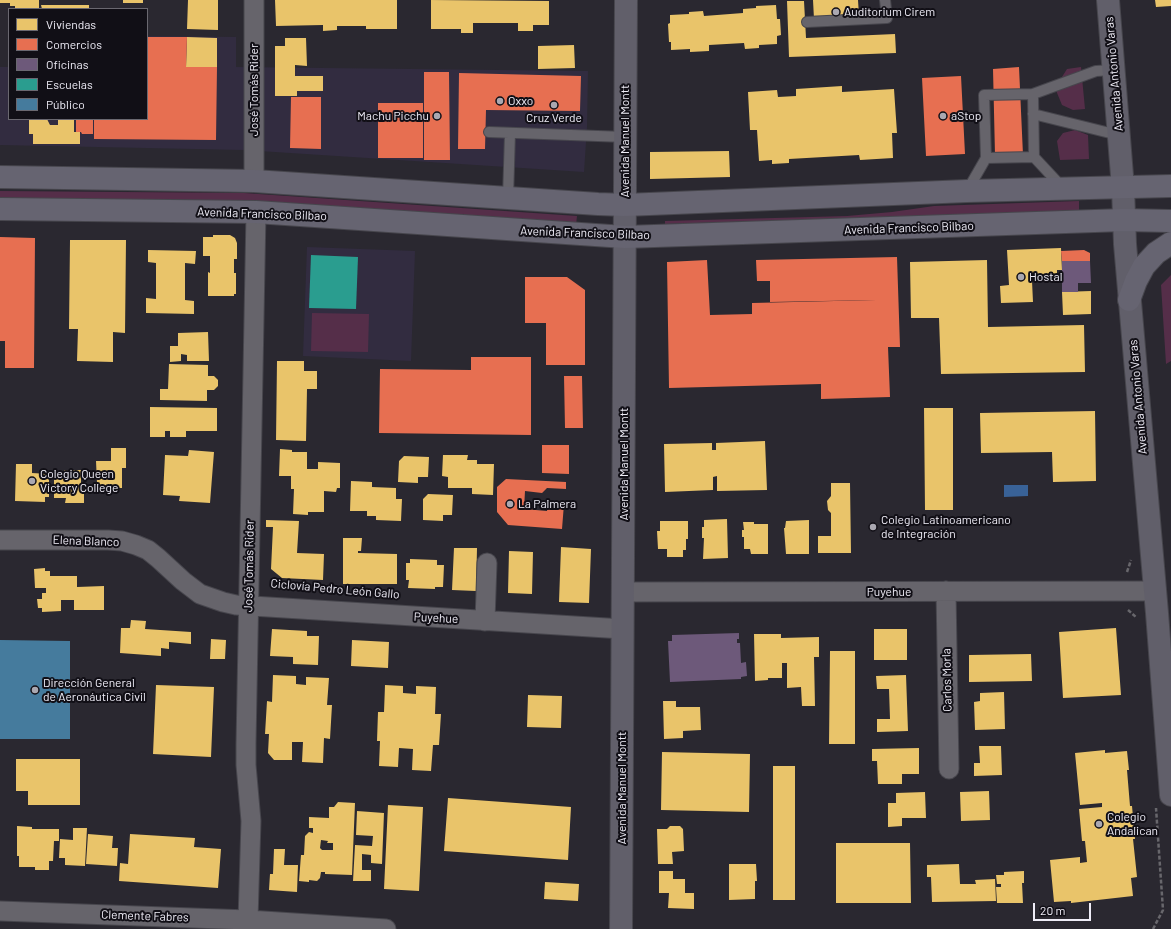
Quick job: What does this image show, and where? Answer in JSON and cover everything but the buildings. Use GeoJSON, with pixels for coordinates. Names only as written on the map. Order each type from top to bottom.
{"type":"FeatureCollection","features":[{"type":"Feature","properties":{"kind":"main road","name":"Avenida Manuel Montt"},"geometry":{"type":"LineString","coordinates":[[621,929],[626,0]]}},
{"type":"Feature","properties":{"kind":"main road","name":"Avenida Antonio Varas"},"geometry":{"type":"LineString","coordinates":[[1108,0],[1123,188],[1129,300],[1155,591],[1171,795]]}},
{"type":"Feature","properties":{"kind":"main road"},"geometry":{"type":"LineString","coordinates":[[0,177],[254,181],[625,205],[967,191],[1171,186]]}},
{"type":"Feature","properties":{"kind":"main road","name":"Avenida Francisco Bilbao"},"geometry":{"type":"LineString","coordinates":[[0,209],[256,212],[625,237],[1124,220],[1171,221]]}},
{"type":"Feature","properties":{"kind":"main road"},"geometry":{"type":"LineString","coordinates":[[1129,300],[1136,281],[1144,266],[1156,253],[1171,243]]}},
{"type":"Feature","properties":{"kind":"street","name":"José Tomás Rider"},"geometry":{"type":"LineString","coordinates":[[254,0],[254,181]]}},
{"type":"Feature","properties":{"kind":"street","name":"José Tomás Rider"},"geometry":{"type":"LineString","coordinates":[[248,920],[251,821],[246,765],[246,744],[256,212]]}},
{"type":"Feature","properties":{"kind":"street","name":"Elena Blanco"},"geometry":{"type":"LineString","coordinates":[[0,540],[108,540],[129,543],[148,550],[182,581],[200,594],[223,602],[249,606]]}},
{"type":"Feature","properties":{"kind":"street"},"geometry":{"type":"LineString","coordinates":[[485,621],[487,562]]}},
{"type":"Feature","properties":{"kind":"street","name":"Carlos Morla"},"geometry":{"type":"LineString","coordinates":[[946,591],[949,769]]}},
{"type":"Feature","properties":{"kind":"street","name":"Puyehue"},"geometry":{"type":"LineString","coordinates":[[623,592],[1155,591]]}},
{"type":"Feature","properties":{"kind":"street","name":"Puyehue"},"geometry":{"type":"LineString","coordinates":[[249,606],[623,629]]}},
{"type":"Feature","properties":{"kind":"street","name":"Clemente Fabres"},"geometry":{"type":"LineString","coordinates":[[0,911],[248,920],[386,929]]}},
{"type":"Feature","properties":{"kind":"lane"},"geometry":{"type":"LineString","coordinates":[[808,22],[887,18],[885,0]]}},
{"type":"Feature","properties":{"kind":"lane"},"geometry":{"type":"LineString","coordinates":[[967,191],[986,158],[984,95],[1033,94],[1096,71],[1113,70]]}},
{"type":"Feature","properties":{"kind":"lane"},"geometry":{"type":"LineString","coordinates":[[1033,94],[1034,157],[1064,189]]}},
{"type":"Feature","properties":{"kind":"lane"},"geometry":{"type":"LineString","coordinates":[[1034,114],[1118,135]]}},
{"type":"Feature","properties":{"kind":"lane"},"geometry":{"type":"LineString","coordinates":[[489,132],[625,137]]}},
{"type":"Feature","properties":{"kind":"lane"},"geometry":{"type":"LineString","coordinates":[[508,198],[510,133]]}},
{"type":"Feature","properties":{"kind":"lane"},"geometry":{"type":"LineString","coordinates":[[986,158],[1034,157]]}},
{"type":"Feature","properties":{"kind":"shaded area"},"geometry":{"type":"Polygon","coordinates":[[[148,36],[236,37],[236,67],[588,71],[587,127],[584,172],[244,150],[0,145],[0,67],[8,67],[8,120],[148,120],[148,36]]]}},
{"type":"Feature","properties":{"kind":"shaded area"},"geometry":{"type":"Polygon","coordinates":[[[1081,67],[1085,109],[1073,110],[1062,105],[1055,88],[1067,69],[1081,67]]]}},
{"type":"Feature","properties":{"kind":"shaded area"},"geometry":{"type":"Polygon","coordinates":[[[1075,130],[1088,135],[1089,159],[1060,160],[1057,141],[1063,133],[1075,130]]]}},
{"type":"Feature","properties":{"kind":"shaded area"},"geometry":{"type":"Polygon","coordinates":[[[0,191],[244,193],[577,216],[576,225],[0,198],[0,191]]]}},
{"type":"Feature","properties":{"kind":"shaded area"},"geometry":{"type":"Polygon","coordinates":[[[1079,201],[1079,211],[665,224],[665,221],[847,216],[934,206],[1079,201]]]}},
{"type":"Feature","properties":{"kind":"shaded area"},"geometry":{"type":"Polygon","coordinates":[[[307,247],[415,251],[411,361],[303,356],[307,247]]]}},
{"type":"Feature","properties":{"kind":"shaded area"},"geometry":{"type":"Polygon","coordinates":[[[1171,275],[1171,361],[1166,364],[1161,285],[1171,275]]]}},
{"type":"Feature","properties":{"kind":"shaded area"},"geometry":{"type":"Polygon","coordinates":[[[312,313],[369,314],[368,352],[311,351],[312,313]]]}},
{"type":"Feature","properties":{"kind":"water"},"geometry":{"type":"Polygon","coordinates":[[[1004,485],[1028,485],[1028,496],[1004,497],[1004,485]]]}},
{"type":"Feature","properties":{"kind":"place","name":"Auditorium Cirem"},"geometry":{"type":"Point","coordinates":[836,12]}},
{"type":"Feature","properties":{"kind":"place","name":"Oxxo"},"geometry":{"type":"Point","coordinates":[500,101]}},
{"type":"Feature","properties":{"kind":"place","name":"Cruz Verde"},"geometry":{"type":"Point","coordinates":[554,105]}},
{"type":"Feature","properties":{"kind":"place","name":"Machu Picchu"},"geometry":{"type":"Point","coordinates":[437,116]}},
{"type":"Feature","properties":{"kind":"place","name":"aStop"},"geometry":{"type":"Point","coordinates":[943,116]}},
{"type":"Feature","properties":{"kind":"place","name":"Hostal"},"geometry":{"type":"Point","coordinates":[1021,277]}},
{"type":"Feature","properties":{"kind":"place","name":"Colegio Queen Victory College"},"geometry":{"type":"Point","coordinates":[32,481]}},
{"type":"Feature","properties":{"kind":"place","name":"La Palmera"},"geometry":{"type":"Point","coordinates":[510,504]}},
{"type":"Feature","properties":{"kind":"place","name":"Colegio Latinoamericano de Integración"},"geometry":{"type":"Point","coordinates":[873,527]}},
{"type":"Feature","properties":{"kind":"place","name":"Dirección General de Aeronáutica Civil"},"geometry":{"type":"Point","coordinates":[35,690]}},
{"type":"Feature","properties":{"kind":"place","name":"Colegio Andalican"},"geometry":{"type":"Point","coordinates":[1099,824]}}]}
